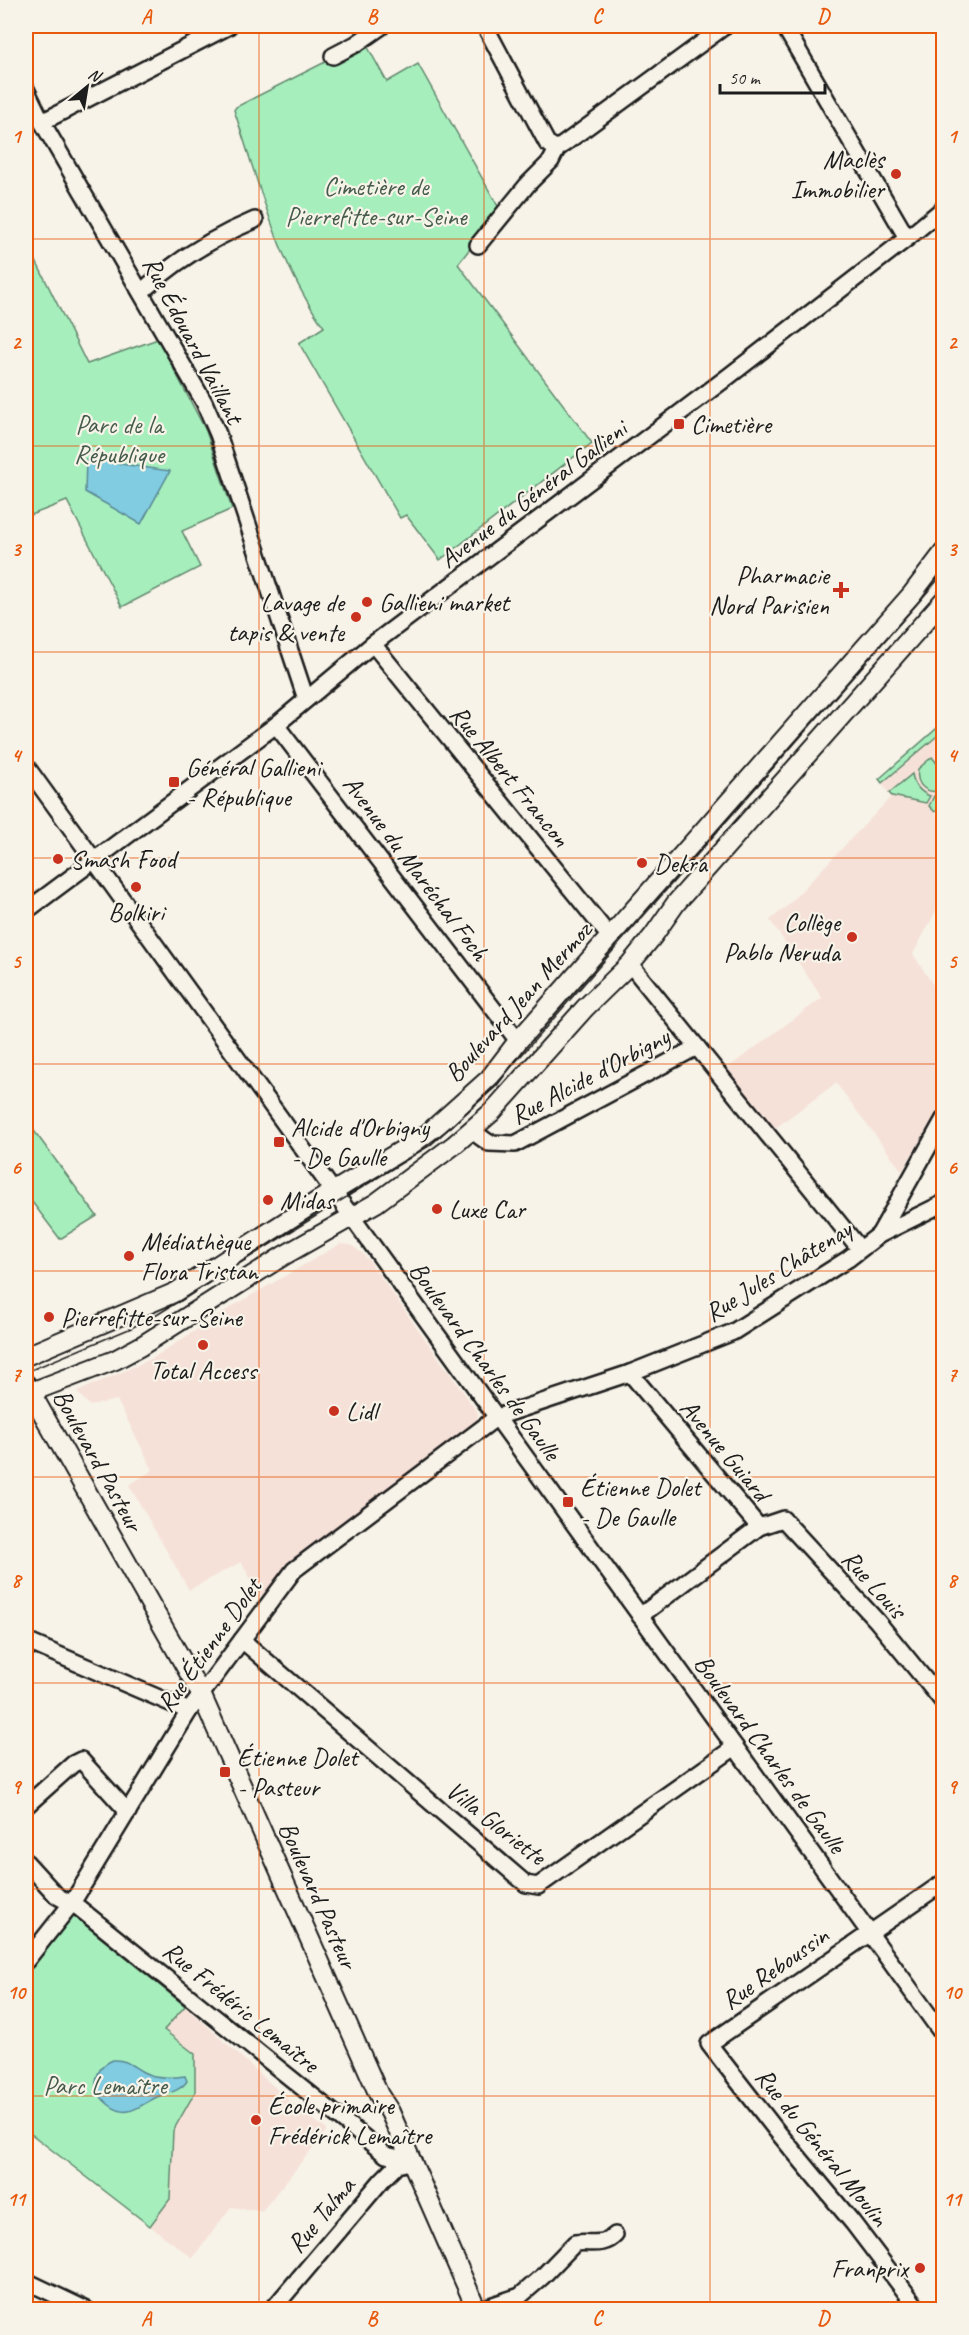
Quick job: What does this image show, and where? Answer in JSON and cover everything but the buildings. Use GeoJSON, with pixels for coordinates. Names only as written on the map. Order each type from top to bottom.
{"type":"FeatureCollection","features":[{"type":"Feature","properties":{"kind":"main road","name":"Boulevard Jean Mermoz"},"geometry":{"type":"LineString","coordinates":[[26,1356],[176,1292],[332,1192],[424,1137],[489,1079],[518,1041],[912,594],[944,552]]}},
{"type":"Feature","properties":{"kind":"main road"},"geometry":{"type":"LineString","coordinates":[[27,1390],[115,1360],[141,1346],[283,1256],[376,1203],[472,1131],[505,1098],[585,1008],[630,963],[653,936],[676,903],[944,600]]}},
{"type":"Feature","properties":{"kind":"main road","name":"Boulevard Pasteur"},"geometry":{"type":"LineString","coordinates":[[27,1390],[201,1694],[370,2073],[413,2161],[478,2310]]}},
{"type":"Feature","properties":{"kind":"street"},"geometry":{"type":"LineString","coordinates":[[42,122],[229,26]]}},
{"type":"Feature","properties":{"kind":"street"},"geometry":{"type":"LineString","coordinates":[[333,56],[382,26]]}},
{"type":"Feature","properties":{"kind":"street"},"geometry":{"type":"LineString","coordinates":[[485,26],[547,143],[557,149]]}},
{"type":"Feature","properties":{"kind":"street"},"geometry":{"type":"LineString","coordinates":[[478,245],[528,184],[551,161],[557,149],[725,26]]}},
{"type":"Feature","properties":{"kind":"street"},"geometry":{"type":"LineString","coordinates":[[783,26],[907,238]]}},
{"type":"Feature","properties":{"kind":"street","name":"Rue Édouard Vaillant"},"geometry":{"type":"LineString","coordinates":[[26,89],[42,122],[204,402],[219,434],[306,699]]}},
{"type":"Feature","properties":{"kind":"street","name":"Avenue du Général Gallieni"},"geometry":{"type":"LineString","coordinates":[[26,911],[276,725],[373,645],[721,383],[944,208]]}},
{"type":"Feature","properties":{"kind":"street"},"geometry":{"type":"LineString","coordinates":[[141,292],[165,270],[255,220]]}},
{"type":"Feature","properties":{"kind":"street","name":"Rue Albert Francon"},"geometry":{"type":"LineString","coordinates":[[373,645],[610,937]]}},
{"type":"Feature","properties":{"kind":"street","name":"Avenue du Maréchal Foch"},"geometry":{"type":"LineString","coordinates":[[276,725],[518,1041]]}},
{"type":"Feature","properties":{"kind":"street","name":"Boulevard Charles de Gaulle"},"geometry":{"type":"LineString","coordinates":[[26,766],[944,2036]]}},
{"type":"Feature","properties":{"kind":"street"},"geometry":{"type":"LineString","coordinates":[[630,963],[860,1249]]}},
{"type":"Feature","properties":{"kind":"street","name":"Rue Alcide d'Orbigny"},"geometry":{"type":"LineString","coordinates":[[472,1131],[489,1143],[515,1144],[697,1047]]}},
{"type":"Feature","properties":{"kind":"street"},"geometry":{"type":"LineString","coordinates":[[879,1235],[944,1119]]}},
{"type":"Feature","properties":{"kind":"street","name":"Rue Jules Châtenay"},"geometry":{"type":"LineString","coordinates":[[496,1417],[630,1372],[733,1332],[846,1260],[879,1235],[942,1206]]}},
{"type":"Feature","properties":{"kind":"street","name":"Avenue Guiard"},"geometry":{"type":"LineString","coordinates":[[630,1372],[759,1527],[640,1616]]}},
{"type":"Feature","properties":{"kind":"street","name":"Rue Étienne Dolet"},"geometry":{"type":"LineString","coordinates":[[26,1961],[72,1903],[189,1711],[294,1570],[496,1417]]}},
{"type":"Feature","properties":{"kind":"street","name":"Rue Louis"},"geometry":{"type":"LineString","coordinates":[[759,1527],[783,1519],[877,1621],[944,1702]]}},
{"type":"Feature","properties":{"kind":"street","name":"Villa Gloriette"},"geometry":{"type":"LineString","coordinates":[[242,1640],[526,1884],[538,1886],[735,1748]]}},
{"type":"Feature","properties":{"kind":"street"},"geometry":{"type":"LineString","coordinates":[[26,1641],[189,1711]]}},
{"type":"Feature","properties":{"kind":"street"},"geometry":{"type":"LineString","coordinates":[[26,1806],[73,1764],[81,1760],[128,1812]]}},
{"type":"Feature","properties":{"kind":"street","name":"Rue Frédéric Lemaître"},"geometry":{"type":"LineString","coordinates":[[26,1862],[57,1896],[72,1903],[386,2155],[413,2161]]}},
{"type":"Feature","properties":{"kind":"street","name":"Rue Reboussin"},"geometry":{"type":"LineString","coordinates":[[709,2044],[944,1882]]}},
{"type":"Feature","properties":{"kind":"street","name":"Rue du Général Moulin"},"geometry":{"type":"LineString","coordinates":[[709,2044],[853,2223],[919,2310]]}},
{"type":"Feature","properties":{"kind":"street","name":"Rue Talma"},"geometry":{"type":"LineString","coordinates":[[272,2310],[382,2180],[397,2165],[413,2161]]}},
{"type":"Feature","properties":{"kind":"street"},"geometry":{"type":"LineString","coordinates":[[478,2310],[520,2296],[575,2243],[603,2243],[615,2235]]}},
{"type":"Feature","properties":{"kind":"street"},"geometry":{"type":"LineString","coordinates":[[26,2281],[87,2310]]}},
{"type":"Feature","properties":{"kind":"shaded area","name":"Collège Pablo Neruda"},"geometry":{"type":"Polygon","coordinates":[[[943,723],[943,805],[935,812],[943,823],[943,898],[913,954],[943,1000],[943,1102],[902,1171],[836,1083],[774,1129],[726,1069],[822,998],[770,920],[785,908],[891,797],[879,779],[943,723]]]}},
{"type":"Feature","properties":{"kind":"shaded area"},"geometry":{"type":"Polygon","coordinates":[[[340,1244],[351,1245],[370,1262],[478,1413],[477,1420],[283,1571],[262,1598],[241,1562],[189,1590],[129,1485],[153,1470],[117,1400],[90,1406],[77,1392],[153,1358],[233,1306],[340,1244]]]}},
{"type":"Feature","properties":{"kind":"shaded area"},"geometry":{"type":"Polygon","coordinates":[[[185,2006],[291,2102],[327,2130],[262,2211],[231,2207],[193,2258],[150,2226],[170,2199],[173,2131],[195,2092],[168,2033],[164,2030],[185,2006]]]}},
{"type":"Feature","properties":{"kind":"green space","name":"Cimetière de Pierrefitte-sur-Seine"},"geometry":{"type":"Polygon","coordinates":[[[365,42],[387,82],[418,64],[500,210],[458,264],[592,443],[440,560],[406,515],[400,518],[299,343],[324,327],[308,303],[282,250],[234,110],[365,42]]]}},
{"type":"Feature","properties":{"kind":"green space","name":"Parc de la République"},"geometry":{"type":"Polygon","coordinates":[[[28,245],[87,364],[158,339],[206,431],[232,509],[182,531],[200,567],[122,607],[67,501],[26,517],[26,247],[28,245]]]}},
{"type":"Feature","properties":{"kind":"green space"},"geometry":{"type":"Polygon","coordinates":[[[943,723],[943,731],[882,783],[879,779],[943,723]]]}},
{"type":"Feature","properties":{"kind":"green space"},"geometry":{"type":"Polygon","coordinates":[[[932,757],[943,771],[943,789],[937,791],[924,788],[918,775],[918,769],[932,757]]]}},
{"type":"Feature","properties":{"kind":"green space"},"geometry":{"type":"Polygon","coordinates":[[[912,774],[918,788],[930,796],[926,803],[892,796],[889,793],[912,774]]]}},
{"type":"Feature","properties":{"kind":"green space"},"geometry":{"type":"Polygon","coordinates":[[[943,794],[943,805],[935,812],[929,806],[934,796],[943,794]]]}},
{"type":"Feature","properties":{"kind":"green space"},"geometry":{"type":"Polygon","coordinates":[[[26,1120],[97,1216],[60,1239],[26,1194],[26,1120]]]}},
{"type":"Feature","properties":{"kind":"green space","name":"Parc Lemaître"},"geometry":{"type":"Polygon","coordinates":[[[73,1915],[185,2006],[164,2030],[195,2054],[195,2092],[173,2131],[170,2199],[150,2226],[26,2130],[26,1973],[73,1915]]]}},
{"type":"Feature","properties":{"kind":"water"},"geometry":{"type":"Polygon","coordinates":[[[86,459],[170,471],[141,524],[85,492],[86,459]]]}},
{"type":"Feature","properties":{"kind":"water"},"geometry":{"type":"Polygon","coordinates":[[[113,2060],[125,2062],[153,2076],[185,2076],[187,2081],[177,2090],[155,2098],[136,2109],[119,2110],[105,2102],[96,2089],[99,2072],[113,2060]]]}},
{"type":"Feature","properties":{"kind":"tram line"},"geometry":{"type":"LineString","coordinates":[[26,1372],[155,1316],[411,1157],[451,1127],[498,1082],[944,573]]}},
{"type":"Feature","properties":{"kind":"place","name":"Maclès Immobilier"},"geometry":{"type":"Point","coordinates":[896,174]}},
{"type":"Feature","properties":{"kind":"place","name":"Cimetière"},"geometry":{"type":"Point","coordinates":[679,424]}},
{"type":"Feature","properties":{"kind":"place","name":"Pharmacie Nord Parisien"},"geometry":{"type":"Point","coordinates":[841,590]}},
{"type":"Feature","properties":{"kind":"place","name":"Gallieni market"},"geometry":{"type":"Point","coordinates":[367,602]}},
{"type":"Feature","properties":{"kind":"place","name":"Lavage de tapis & vente"},"geometry":{"type":"Point","coordinates":[356,617]}},
{"type":"Feature","properties":{"kind":"place","name":"Général Gallieni - République"},"geometry":{"type":"Point","coordinates":[174,782]}},
{"type":"Feature","properties":{"kind":"place","name":"Smash Food"},"geometry":{"type":"Point","coordinates":[58,859]}},
{"type":"Feature","properties":{"kind":"place","name":"Dekra"},"geometry":{"type":"Point","coordinates":[642,863]}},
{"type":"Feature","properties":{"kind":"place","name":"Bolkiri"},"geometry":{"type":"Point","coordinates":[136,887]}},
{"type":"Feature","properties":{"kind":"place","name":"Collège Pablo Neruda"},"geometry":{"type":"Point","coordinates":[852,937]}},
{"type":"Feature","properties":{"kind":"place","name":"Alcide d'Orbigny - De Gaulle"},"geometry":{"type":"Point","coordinates":[279,1142]}},
{"type":"Feature","properties":{"kind":"place","name":"Midas"},"geometry":{"type":"Point","coordinates":[268,1200]}},
{"type":"Feature","properties":{"kind":"place","name":"Luxe Car"},"geometry":{"type":"Point","coordinates":[437,1209]}},
{"type":"Feature","properties":{"kind":"place","name":"Médiathèque Flora Tristan"},"geometry":{"type":"Point","coordinates":[129,1256]}},
{"type":"Feature","properties":{"kind":"place","name":"Pierrefitte-sur-Seine"},"geometry":{"type":"Point","coordinates":[49,1317]}},
{"type":"Feature","properties":{"kind":"place","name":"Total Access"},"geometry":{"type":"Point","coordinates":[203,1345]}},
{"type":"Feature","properties":{"kind":"place","name":"Lidl"},"geometry":{"type":"Point","coordinates":[334,1411]}},
{"type":"Feature","properties":{"kind":"place","name":"Étienne Dolet - De Gaulle"},"geometry":{"type":"Point","coordinates":[568,1502]}},
{"type":"Feature","properties":{"kind":"place","name":"Étienne Dolet - Pasteur"},"geometry":{"type":"Point","coordinates":[225,1772]}},
{"type":"Feature","properties":{"kind":"place","name":"École primaire Frédérick Lemaître"},"geometry":{"type":"Point","coordinates":[256,2120]}},
{"type":"Feature","properties":{"kind":"place","name":"Franprix"},"geometry":{"type":"Point","coordinates":[920,2268]}}]}
